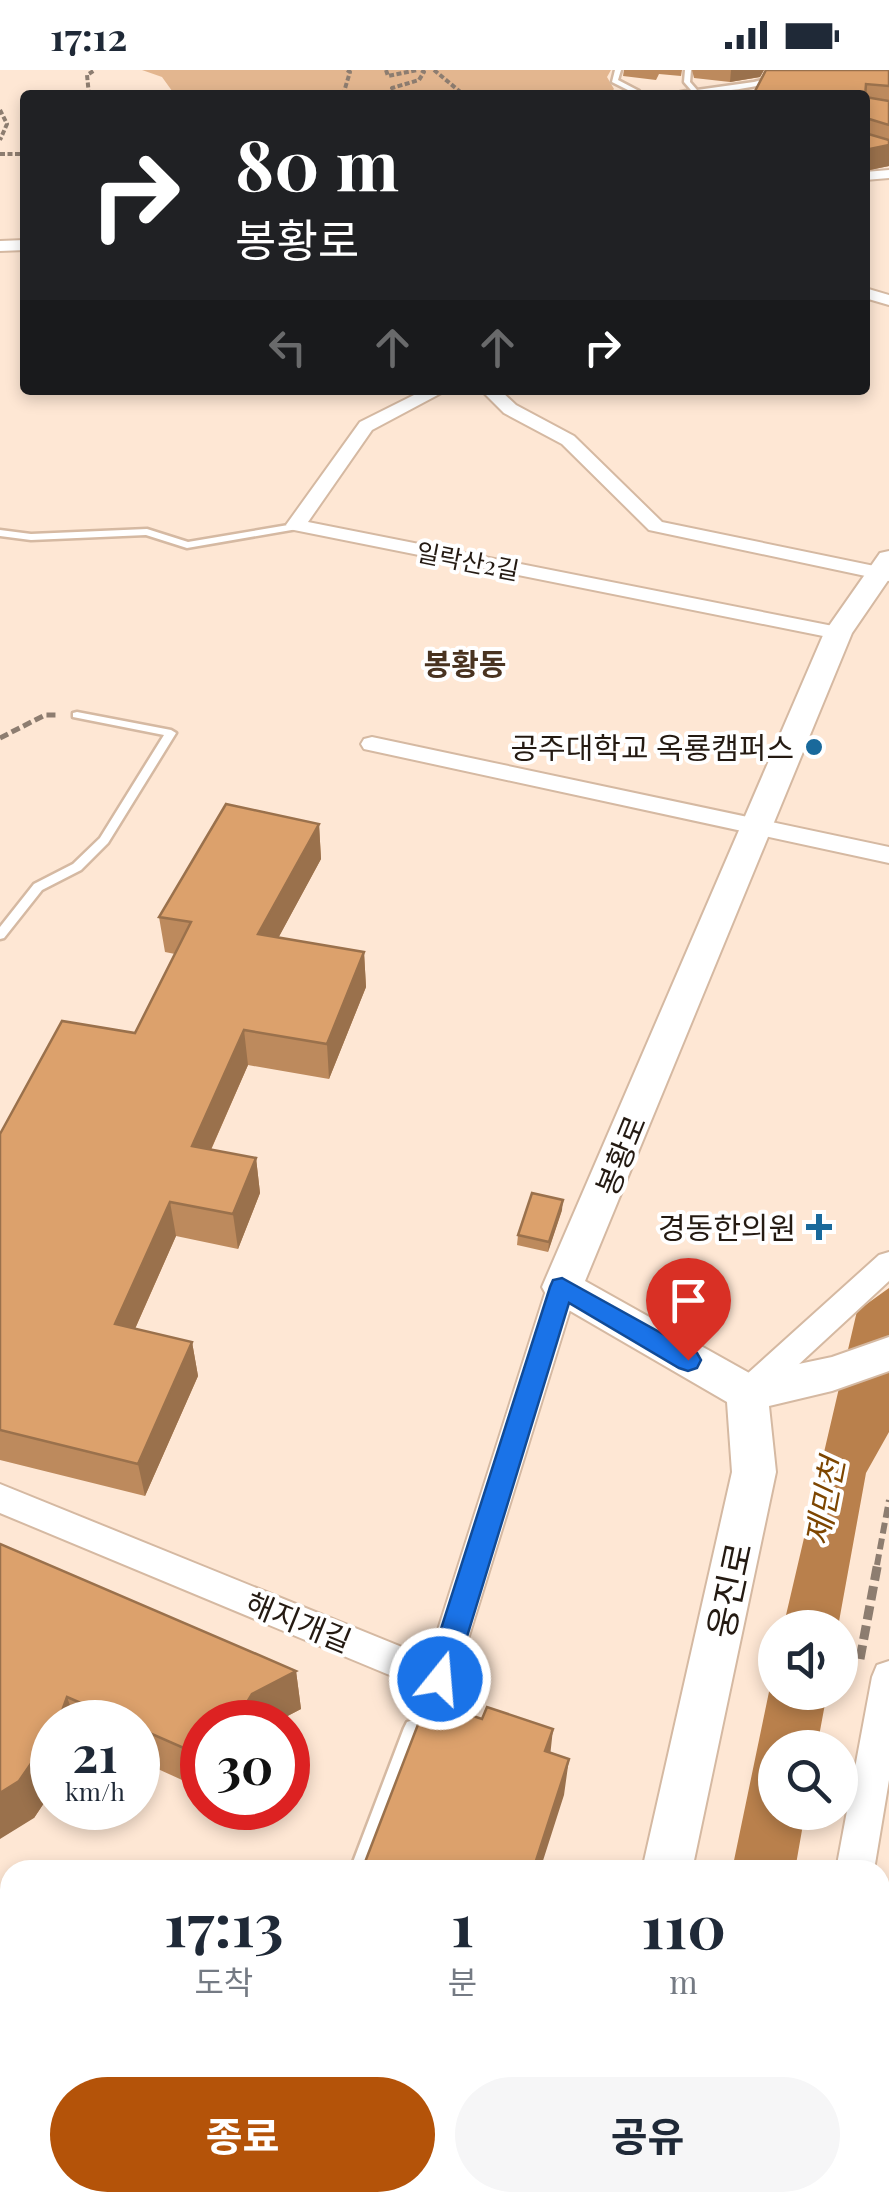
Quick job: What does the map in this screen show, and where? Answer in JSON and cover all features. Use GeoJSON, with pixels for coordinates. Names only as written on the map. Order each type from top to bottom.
{"type":"FeatureCollection","features":[{"type":"Feature","properties":{"kind":"main road","name":"봉황로"},"geometry":{"type":"LineString","coordinates":[[562,1287],[838,634],[887,569]]}},
{"type":"Feature","properties":{"kind":"main road"},"geometry":{"type":"LineString","coordinates":[[562,1287],[747,1393],[832,1374],[889,1354]]}},
{"type":"Feature","properties":{"kind":"main road","name":"웅진로"},"geometry":{"type":"LineString","coordinates":[[669,1860],[754,1472],[747,1393]]}},
{"type":"Feature","properties":{"kind":"street"},"geometry":{"type":"LineString","coordinates":[[300,526],[296,525],[302,511],[366,426],[428,395]]}},
{"type":"Feature","properties":{"kind":"street"},"geometry":{"type":"LineString","coordinates":[[497,395],[510,409],[568,440],[656,526],[887,569]]}},
{"type":"Feature","properties":{"kind":"street","name":"일락산2길"},"geometry":{"type":"LineString","coordinates":[[300,526],[838,634]]}},
{"type":"Feature","properties":{"kind":"street"},"geometry":{"type":"LineString","coordinates":[[372,744],[889,855]]}},
{"type":"Feature","properties":{"kind":"street"},"geometry":{"type":"LineString","coordinates":[[747,1393],[889,1263]]}},
{"type":"Feature","properties":{"kind":"street","name":"해지개길"},"geometry":{"type":"LineString","coordinates":[[0,1498],[440,1679],[562,1287]]}},
{"type":"Feature","properties":{"kind":"street"},"geometry":{"type":"LineString","coordinates":[[856,1860],[873,1675]]}},
{"type":"Feature","properties":{"kind":"lane"},"geometry":{"type":"LineString","coordinates":[[618,70],[614,81],[633,90]]}},
{"type":"Feature","properties":{"kind":"lane"},"geometry":{"type":"LineString","coordinates":[[688,70],[687,82],[694,90],[755,84],[764,81],[771,70]]}},
{"type":"Feature","properties":{"kind":"lane"},"geometry":{"type":"LineString","coordinates":[[0,532],[31,537],[147,532],[187,544],[300,526]]}},
{"type":"Feature","properties":{"kind":"lane"},"geometry":{"type":"LineString","coordinates":[[0,935],[38,888],[77,867],[104,840],[171,733],[77,715]]}},
{"type":"Feature","properties":{"kind":"lane"},"geometry":{"type":"LineString","coordinates":[[364,1860],[413,1728]]}},
{"type":"Feature","properties":{"kind":"path"},"geometry":{"type":"LineString","coordinates":[[386,70],[388,76],[419,70],[418,80],[394,90]]}},
{"type":"Feature","properties":{"kind":"path"},"geometry":{"type":"LineString","coordinates":[[434,70],[458,90]]}},
{"type":"Feature","properties":{"kind":"path"},"geometry":{"type":"LineString","coordinates":[[0,110],[8,124],[0,140]]}},
{"type":"Feature","properties":{"kind":"path"},"geometry":{"type":"LineString","coordinates":[[0,738],[45,715],[77,715]]}},
{"type":"Feature","properties":{"kind":"path"},"geometry":{"type":"LineString","coordinates":[[873,1675],[889,1500]]}},
{"type":"Feature","properties":{"kind":"shaded area"},"geometry":{"type":"Polygon","coordinates":[[[142,70],[611,70],[607,77],[614,89],[171,90],[162,77],[142,70]]]}},
{"type":"Feature","properties":{"kind":"water","name":"제민천"},"geometry":{"type":"Polygon","coordinates":[[[889,1288],[889,1432],[866,1473],[841,1610],[787,1610],[857,1311],[889,1288]]]}},
{"type":"Feature","properties":{"kind":"water"},"geometry":{"type":"Polygon","coordinates":[[[765,1710],[824,1710],[820,1730],[761,1730],[765,1710]]]}},
{"type":"Feature","properties":{"kind":"water"},"geometry":{"type":"Polygon","coordinates":[[[758,1745],[758,1830],[802,1830],[797,1860],[734,1860],[758,1745]]]}},
{"type":"Feature","properties":{"kind":"building"},"geometry":{"type":"Polygon","coordinates":[[[766,70],[889,70],[889,86],[866,84],[866,90],[756,90],[766,70]]]}},
{"type":"Feature","properties":{"kind":"building"},"geometry":{"type":"Polygon","coordinates":[[[870,98],[889,101],[889,125],[870,119],[870,98]]]}},
{"type":"Feature","properties":{"kind":"building"},"geometry":{"type":"Polygon","coordinates":[[[870,134],[889,140],[889,145],[870,149],[870,134]]]}},
{"type":"Feature","properties":{"kind":"building"},"geometry":{"type":"Polygon","coordinates":[[[226,804],[319,824],[258,934],[364,952],[327,1044],[244,1030],[192,1146],[256,1158],[233,1214],[170,1202],[115,1324],[192,1342],[138,1464],[0,1430],[0,1134],[62,1021],[135,1033],[191,922],[159,917],[226,804]]]}},
{"type":"Feature","properties":{"kind":"building"},"geometry":{"type":"Polygon","coordinates":[[[532,1193],[563,1200],[549,1242],[518,1235],[532,1193]]]}},
{"type":"Feature","properties":{"kind":"building"},"geometry":{"type":"Polygon","coordinates":[[[0,1544],[296,1671],[252,1694],[248,1700],[180,1700],[180,1746],[160,1738],[160,1700],[30,1700],[30,1765],[19,1781],[0,1793],[0,1544]]]}},
{"type":"Feature","properties":{"kind":"building"},"geometry":{"type":"Polygon","coordinates":[[[427,1701],[482,1719],[487,1707],[553,1729],[545,1751],[569,1759],[536,1860],[366,1860],[427,1701]]]}},
{"type":"Feature","properties":{"kind":"place","name":"공주대학교 옥룡캠퍼스"},"geometry":{"type":"Point","coordinates":[814,747]}},
{"type":"Feature","properties":{"kind":"place","name":"경동한의원"},"geometry":{"type":"Point","coordinates":[819,1227]}},
{"type":"Feature","properties":{"kind":"district","name":"봉황동"},"geometry":{"type":"Point","coordinates":[465,663]}},
{"type":"Feature","properties":{"kind":"route"},"geometry":{"type":"LineString","coordinates":[[440,1679],[562,1287],[599,1312],[688,1360]]}}]}
